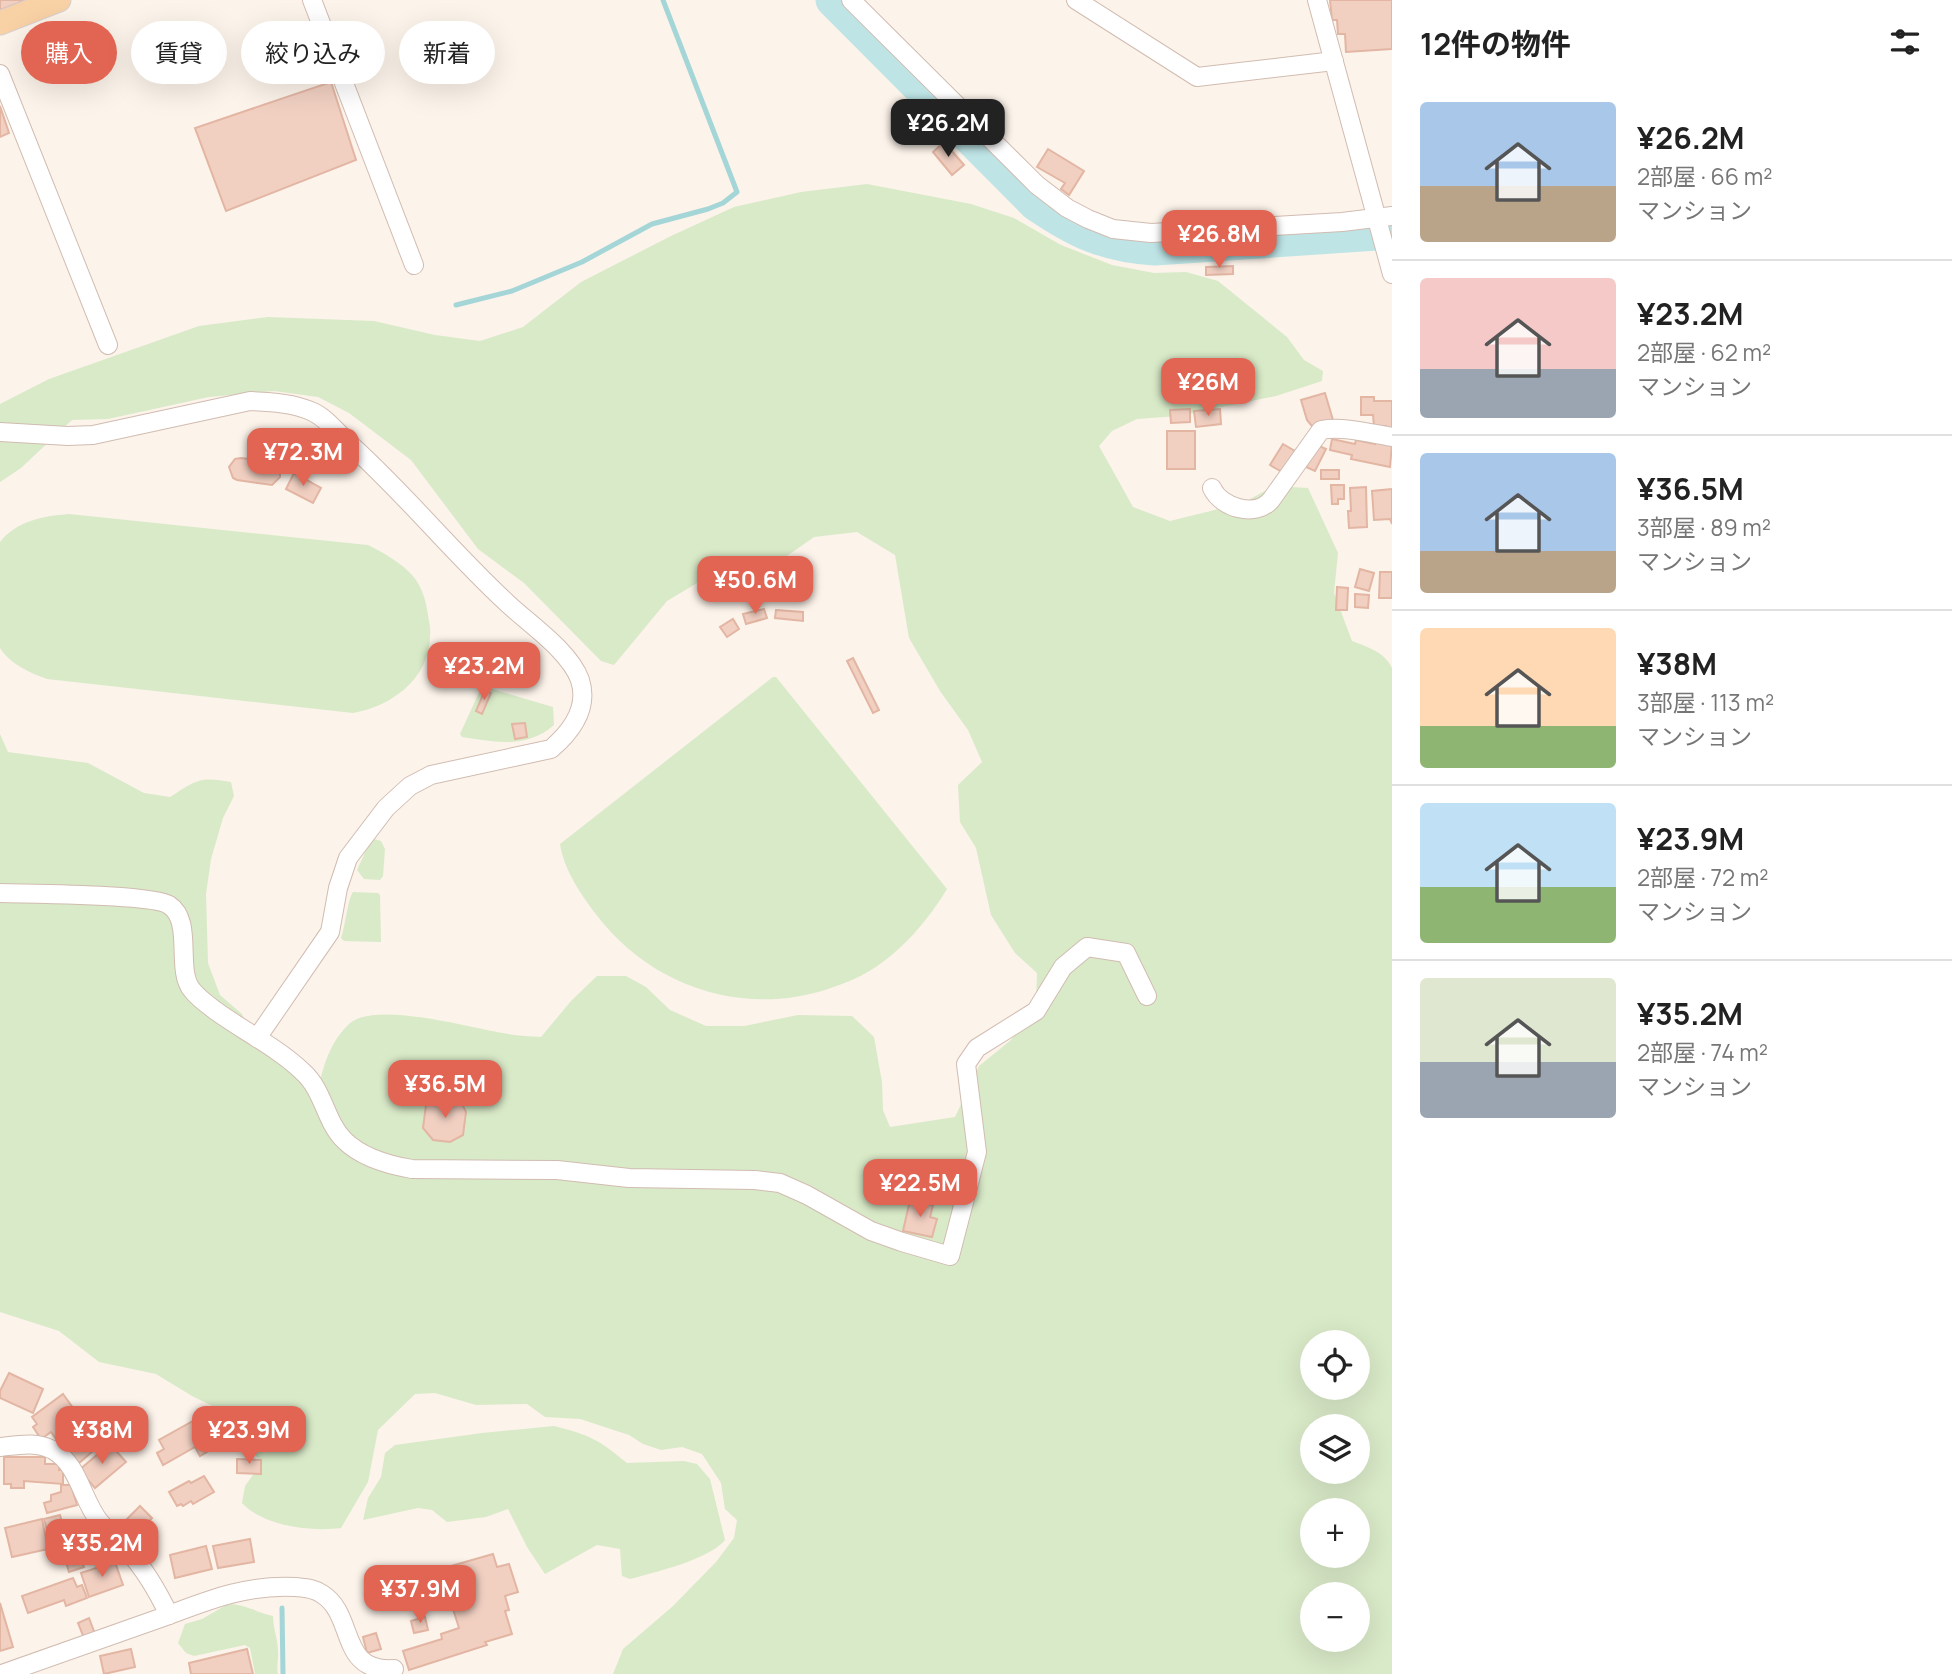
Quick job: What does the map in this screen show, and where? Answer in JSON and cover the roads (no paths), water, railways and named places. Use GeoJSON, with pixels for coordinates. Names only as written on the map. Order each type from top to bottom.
{"type":"FeatureCollection","features":[{"type":"Feature","properties":{"kind":"main road"},"geometry":{"type":"LineString","coordinates":[[0,23],[59,0]]}},
{"type":"Feature","properties":{"kind":"street"},"geometry":{"type":"LineString","coordinates":[[312,0],[414,265]]}},
{"type":"Feature","properties":{"kind":"street"},"geometry":{"type":"LineString","coordinates":[[851,0],[1037,186],[1067,208],[1088,219],[1113,229],[1151,233],[1263,228],[1384,217]]}},
{"type":"Feature","properties":{"kind":"street"},"geometry":{"type":"LineString","coordinates":[[1076,0],[1197,77],[1334,61]]}},
{"type":"Feature","properties":{"kind":"street"},"geometry":{"type":"LineString","coordinates":[[1317,0],[1384,217],[1392,274]]}},
{"type":"Feature","properties":{"kind":"street"},"geometry":{"type":"LineString","coordinates":[[0,74],[108,345]]}},
{"type":"Feature","properties":{"kind":"street"},"geometry":{"type":"LineString","coordinates":[[0,432],[93,435],[250,401],[276,402],[314,412],[373,466],[463,560],[564,655],[579,677],[582,690],[576,724],[551,749],[430,775],[410,786],[386,808],[348,858],[338,888],[330,932],[257,1038]]}},
{"type":"Feature","properties":{"kind":"street"},"geometry":{"type":"LineString","coordinates":[[1212,488],[1215,495],[1224,502],[1244,509],[1261,509],[1271,500],[1321,430],[1330,428],[1362,431],[1392,437]]}},
{"type":"Feature","properties":{"kind":"street"},"geometry":{"type":"LineString","coordinates":[[0,893],[125,898],[169,905],[180,917],[186,980],[191,990],[309,1078],[344,1140],[356,1149],[390,1165],[412,1168],[557,1170],[629,1178],[755,1180],[780,1183],[871,1231],[950,1256],[977,1152],[966,1064],[977,1048],[1036,1011],[1063,967],[1087,947],[1126,953],[1147,996]]}},
{"type":"Feature","properties":{"kind":"street"},"geometry":{"type":"LineString","coordinates":[[0,1447],[39,1444],[64,1459],[100,1522],[143,1568],[156,1587],[169,1615]]}},
{"type":"Feature","properties":{"kind":"street"},"geometry":{"type":"LineString","coordinates":[[2,1674],[217,1596],[247,1588],[283,1586],[312,1588],[332,1602],[355,1653],[366,1666],[383,1670],[394,1669]]}},
{"type":"Feature","properties":{"kind":"waterway"},"geometry":{"type":"LineString","coordinates":[[456,305],[512,291],[582,262],[652,224],[708,209],[723,203],[737,192],[663,0]]}},
{"type":"Feature","properties":{"kind":"waterway"},"geometry":{"type":"LineString","coordinates":[[832,0],[1035,204],[1092,236],[1121,245],[1155,249],[1392,233]]}},
{"type":"Feature","properties":{"kind":"waterway"},"geometry":{"type":"LineString","coordinates":[[282,1608],[283,1674]]}}]}
